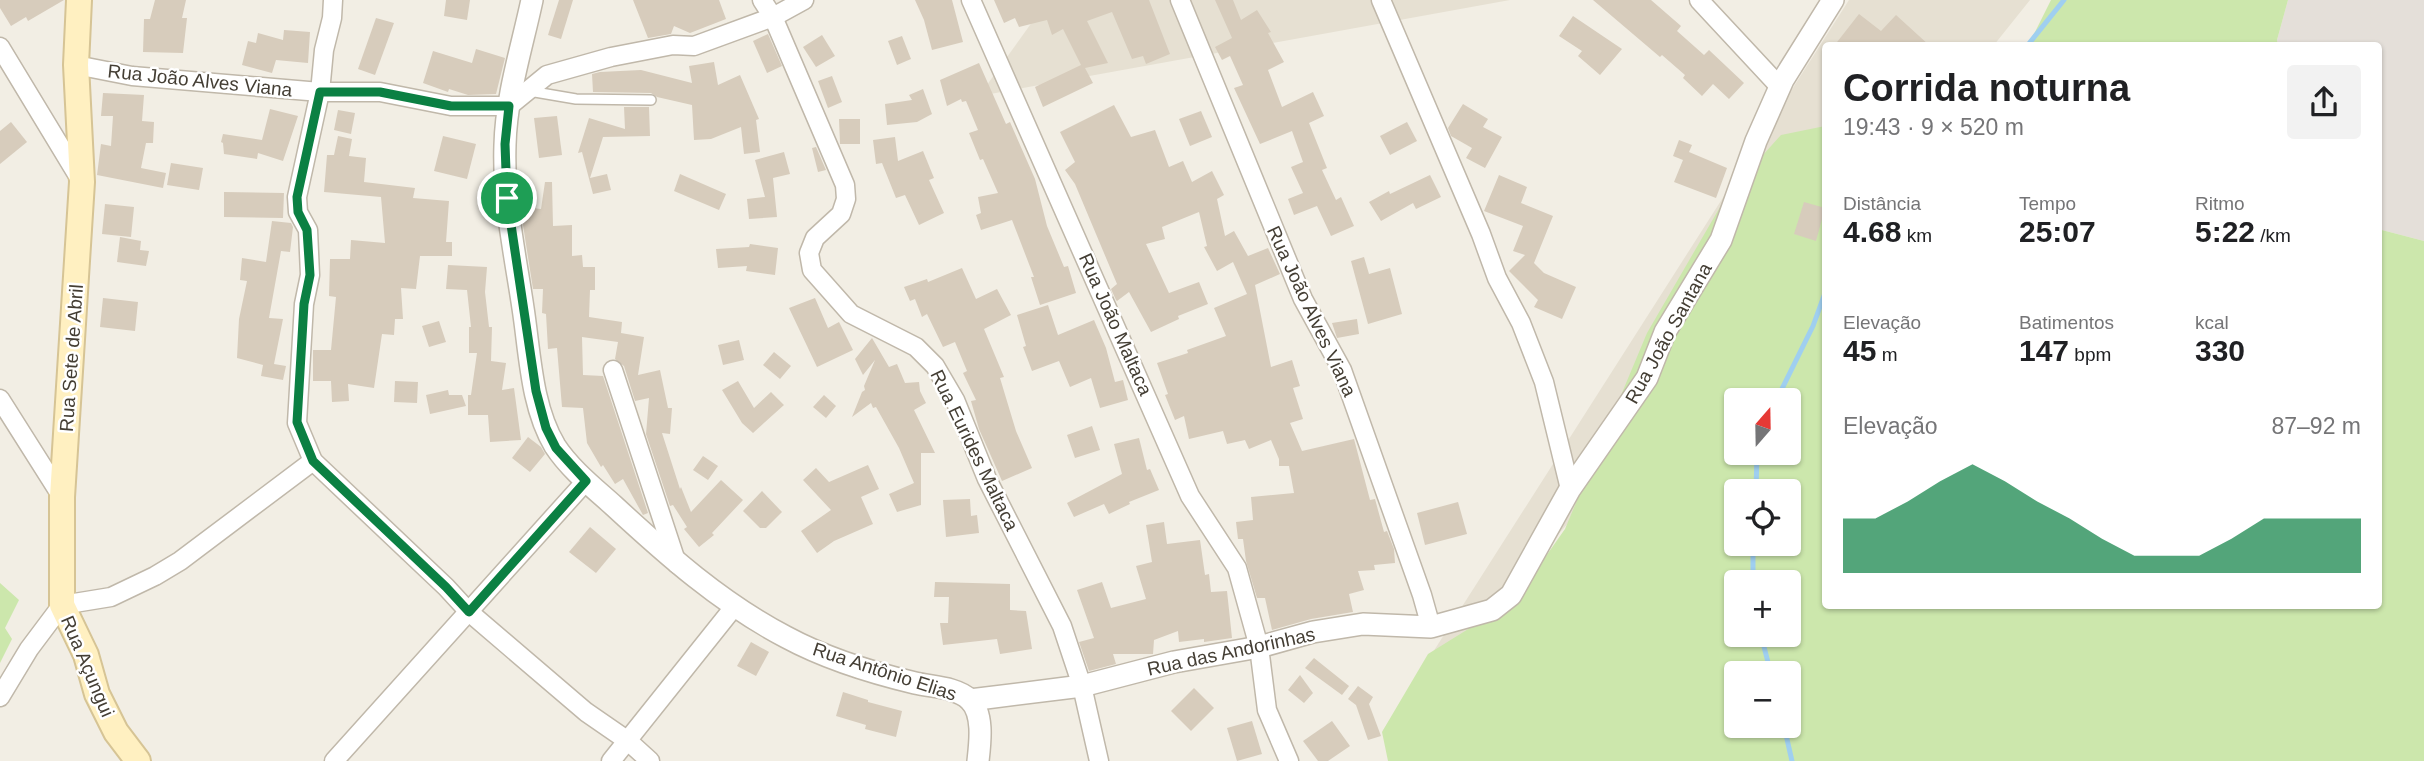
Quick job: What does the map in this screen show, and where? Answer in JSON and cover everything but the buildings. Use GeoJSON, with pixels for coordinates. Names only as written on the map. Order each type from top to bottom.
{"type":"FeatureCollection","features":[{"type":"Feature","properties":{"kind":"main road","name":"Rua Sete de Abril"},"geometry":{"type":"LineString","coordinates":[[62,606],[62,497],[82,182],[75,7]]}},
{"type":"Feature","properties":{"kind":"main road","name":"Rua Açungui"},"geometry":{"type":"LineString","coordinates":[[62,606],[86,655],[97,694],[116,732],[138,761]]}},
{"type":"Feature","properties":{"kind":"street"},"geometry":{"type":"LineString","coordinates":[[333,0],[320,92],[297,197],[298,212],[307,230],[310,275],[304,304],[297,422],[313,461],[469,612],[586,712],[628,741],[650,761]]}},
{"type":"Feature","properties":{"kind":"street","name":"Rua Antônio Elias"},"geometry":{"type":"LineString","coordinates":[[532,0],[509,106],[505,144],[507,198],[536,391],[546,428],[556,448],[586,481],[677,564],[734,607],[787,638],[846,662],[961,694],[970,699],[976,709],[980,734],[978,761]]}},
{"type":"Feature","properties":{"kind":"street","name":"Rua Eurides Maltaca"},"geometry":{"type":"LineString","coordinates":[[762,0],[773,17],[845,185],[846,199],[841,214],[815,238],[808,253],[812,270],[851,314],[916,347],[935,366],[955,400],[987,479],[1062,626],[1082,685]]}},
{"type":"Feature","properties":{"kind":"street"},"geometry":{"type":"LineString","coordinates":[[509,106],[547,75],[611,57],[673,45],[694,46],[773,17],[804,0]]}},
{"type":"Feature","properties":{"kind":"street","name":"Rua João Maltaca"},"geometry":{"type":"LineString","coordinates":[[971,0],[1190,496],[1237,568],[1259,647],[1267,709],[1289,761]]}},
{"type":"Feature","properties":{"kind":"street","name":"Rua João Alves Viana"},"geometry":{"type":"LineString","coordinates":[[1180,0],[1297,286],[1342,370],[1431,627]]}},
{"type":"Feature","properties":{"kind":"street"},"geometry":{"type":"LineString","coordinates":[[1381,0],[1481,234],[1497,278],[1521,323],[1544,382],[1570,489]]}},
{"type":"Feature","properties":{"kind":"street"},"geometry":{"type":"LineString","coordinates":[[1699,0],[1780,87]]}},
{"type":"Feature","properties":{"kind":"street","name":"Rua João Santana"},"geometry":{"type":"LineString","coordinates":[[1492,610],[1511,595],[1570,489],[1647,378],[1665,332],[1721,240],[1756,141],[1780,87],[1833,0]]}},
{"type":"Feature","properties":{"kind":"street"},"geometry":{"type":"LineString","coordinates":[[0,47],[82,182]]}},
{"type":"Feature","properties":{"kind":"street","name":"Rua João Alves Viana"},"geometry":{"type":"LineString","coordinates":[[76,65],[132,76],[320,92],[380,92],[451,106],[509,106]]}},
{"type":"Feature","properties":{"kind":"street"},"geometry":{"type":"LineString","coordinates":[[613,370],[677,564]]}},
{"type":"Feature","properties":{"kind":"street"},"geometry":{"type":"LineString","coordinates":[[0,398],[62,497]]}},
{"type":"Feature","properties":{"kind":"street"},"geometry":{"type":"LineString","coordinates":[[0,698],[29,649],[62,606],[111,597],[155,576],[180,561],[313,461]]}},
{"type":"Feature","properties":{"kind":"street"},"geometry":{"type":"LineString","coordinates":[[334,761],[586,481]]}},
{"type":"Feature","properties":{"kind":"street"},"geometry":{"type":"LineString","coordinates":[[611,761],[734,607]]}},
{"type":"Feature","properties":{"kind":"street","name":"Rua das Andorinhas"},"geometry":{"type":"LineString","coordinates":[[970,699],[1082,685],[1174,662],[1259,647],[1312,632],[1363,624],[1431,627],[1492,610]]}},
{"type":"Feature","properties":{"kind":"street"},"geometry":{"type":"LineString","coordinates":[[1082,685],[1099,761]]}},
{"type":"Feature","properties":{"kind":"lane"},"geometry":{"type":"LineString","coordinates":[[527,91],[576,99],[651,100]]}},
{"type":"Feature","properties":{"kind":"shaded area"},"geometry":{"type":"Polygon","coordinates":[[[1048,0],[1510,0],[979,96],[1048,0]]]}},
{"type":"Feature","properties":{"kind":"shaded area"},"geometry":{"type":"Polygon","coordinates":[[[1849,0],[2030,0],[1996,42],[1822,42],[1849,0]]]}},
{"type":"Feature","properties":{"kind":"shaded area"},"geometry":{"type":"Polygon","coordinates":[[[2288,0],[2424,0],[2424,241],[2382,230],[2382,42],[2277,40],[2288,0]]]}},
{"type":"Feature","properties":{"kind":"shaded area"},"geometry":{"type":"Polygon","coordinates":[[[1822,42],[1822,238],[1382,732],[1822,42]]]}},
{"type":"Feature","properties":{"kind":"green space"},"geometry":{"type":"Polygon","coordinates":[[[2051,0],[2288,0],[2277,42],[2030,42],[2051,0]]]}},
{"type":"Feature","properties":{"kind":"green space"},"geometry":{"type":"Polygon","coordinates":[[[1822,127],[1822,609],[2382,609],[2382,230],[2424,241],[2424,761],[1388,761],[1382,732],[1428,654],[1515,600],[1565,529],[1647,333],[1727,195],[1781,135],[1822,127]]]}},
{"type":"Feature","properties":{"kind":"green space"},"geometry":{"type":"Polygon","coordinates":[[[0,583],[19,600],[5,628],[12,639],[0,663],[0,583]]]}},
{"type":"Feature","properties":{"kind":"waterway"},"geometry":{"type":"LineString","coordinates":[[2030,42],[2064,0]]}},
{"type":"Feature","properties":{"kind":"waterway"},"geometry":{"type":"LineString","coordinates":[[1782,388],[1822,301]]}},
{"type":"Feature","properties":{"kind":"waterway"},"geometry":{"type":"LineString","coordinates":[[1756,479],[1757,466]]}},
{"type":"Feature","properties":{"kind":"waterway"},"geometry":{"type":"LineString","coordinates":[[1753,556],[1753,570]]}},
{"type":"Feature","properties":{"kind":"waterway"},"geometry":{"type":"LineString","coordinates":[[1764,647],[1768,661]]}},
{"type":"Feature","properties":{"kind":"waterway"},"geometry":{"type":"LineString","coordinates":[[1787,738],[1792,761]]}},
{"type":"Feature","properties":{"kind":"route"},"geometry":{"type":"LineString","coordinates":[[320,92],[380,92],[451,106],[509,106],[505,144],[507,198],[536,391],[546,428],[556,448],[586,481],[469,612],[313,461],[297,422],[304,304],[310,275],[307,230],[298,212],[297,197],[320,92]]}}]}
